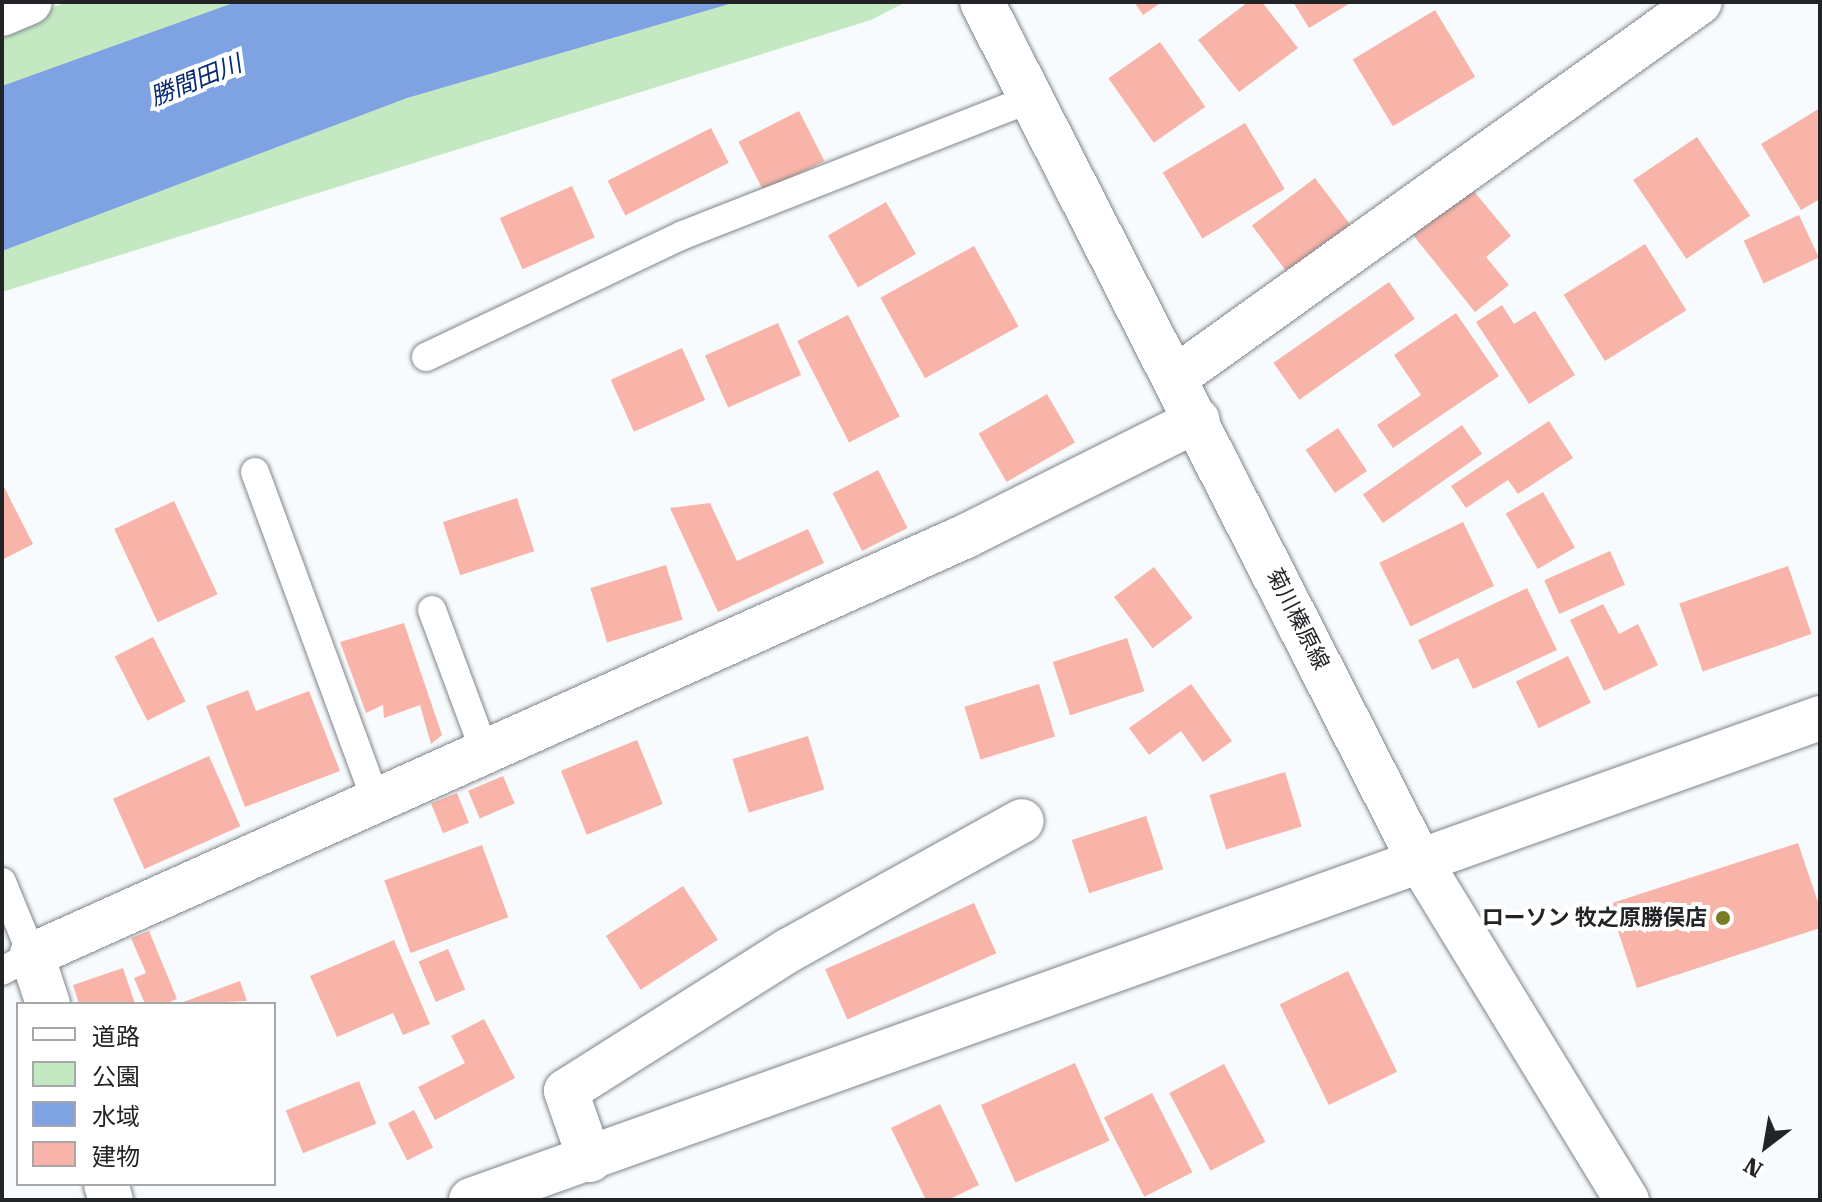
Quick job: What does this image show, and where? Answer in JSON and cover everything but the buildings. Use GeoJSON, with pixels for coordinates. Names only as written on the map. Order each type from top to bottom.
{"type":"FeatureCollection","features":[{"type":"Feature","properties":{"kind":"street"},"geometry":{"type":"LineString","coordinates":[[2,14],[30,2]]}},
{"type":"Feature","properties":{"kind":"street","name":"菊川榛原線"},"geometry":{"type":"LineString","coordinates":[[982,2],[1198,420],[1418,858],[1627,1200]]}},
{"type":"Feature","properties":{"kind":"street"},"geometry":{"type":"LineString","coordinates":[[1176,377],[1700,2]]}},
{"type":"Feature","properties":{"kind":"street"},"geometry":{"type":"LineString","coordinates":[[46,1002],[17,963],[375,799],[966,536],[1198,420]]}},
{"type":"Feature","properties":{"kind":"street"},"geometry":{"type":"LineString","coordinates":[[471,1200],[590,1160],[1418,858],[1820,718]]}},
{"type":"Feature","properties":{"kind":"street"},"geometry":{"type":"LineString","coordinates":[[590,1160],[566,1091],[789,950],[1022,821]]}},
{"type":"Feature","properties":{"kind":"lane"},"geometry":{"type":"LineString","coordinates":[[426,357],[683,235],[1032,98]]}},
{"type":"Feature","properties":{"kind":"lane"},"geometry":{"type":"LineString","coordinates":[[255,472],[375,799]]}},
{"type":"Feature","properties":{"kind":"lane"},"geometry":{"type":"LineString","coordinates":[[432,610],[484,750]]}},
{"type":"Feature","properties":{"kind":"lane"},"geometry":{"type":"LineString","coordinates":[[2,882],[17,963]]}},
{"type":"Feature","properties":{"kind":"green space"},"geometry":{"type":"Polygon","coordinates":[[[67,2],[906,2],[871,20],[2,292],[2,27],[67,2]]]}},
{"type":"Feature","properties":{"kind":"water","name":"勝間田川"},"geometry":{"type":"Polygon","coordinates":[[[236,2],[736,2],[407,98],[2,251],[2,86],[236,2]]]}},
{"type":"Feature","properties":{"kind":"place","name":"ローソン 牧之原勝俣店"},"geometry":{"type":"Point","coordinates":[1723,918]}}]}
